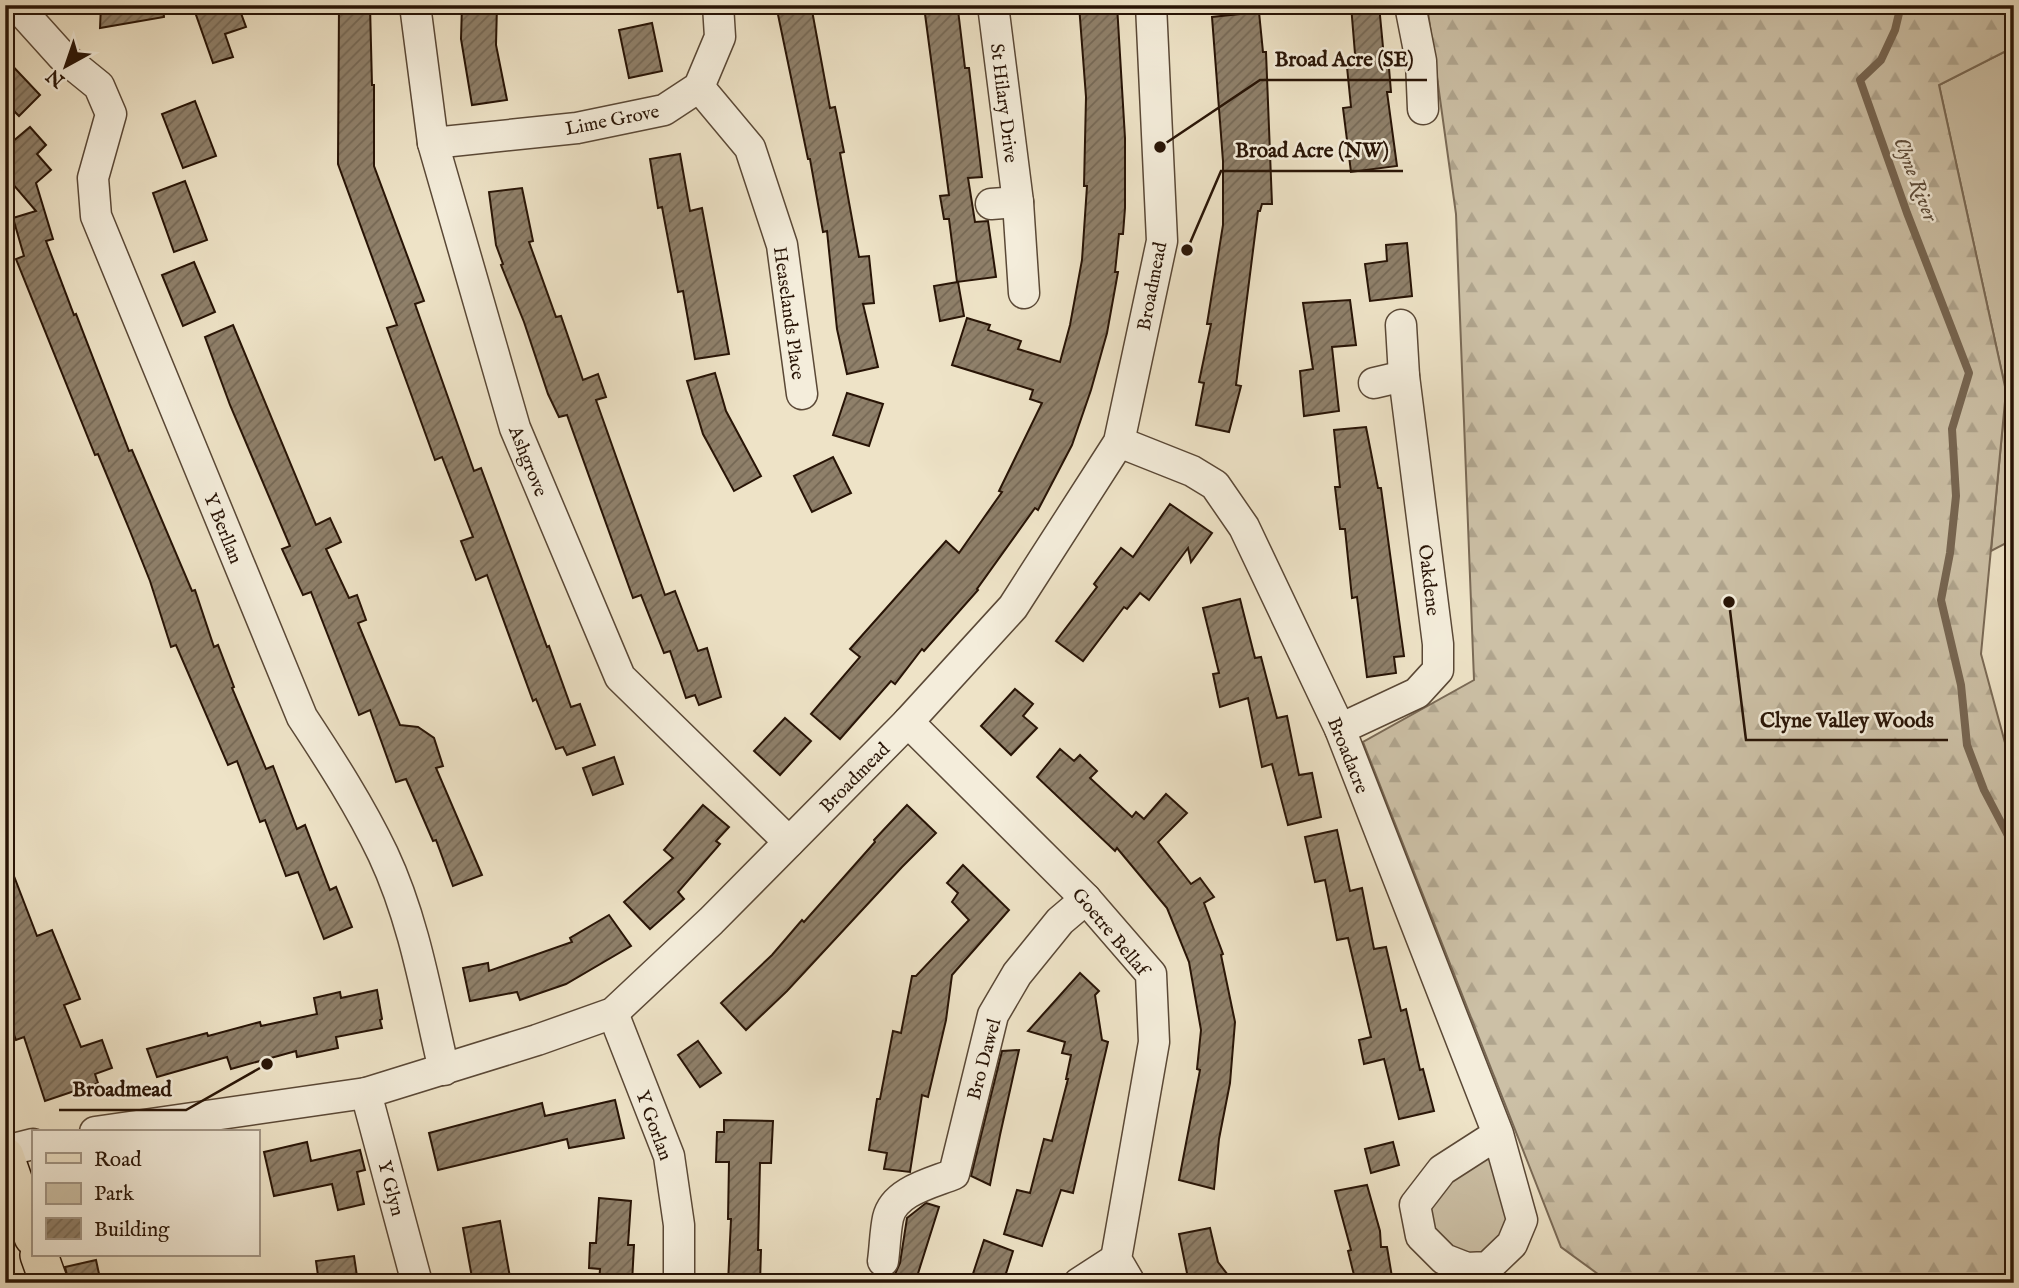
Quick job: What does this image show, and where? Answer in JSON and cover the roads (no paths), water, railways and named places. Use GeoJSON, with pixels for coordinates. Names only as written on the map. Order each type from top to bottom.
{"type":"FeatureCollection","features":[{"type":"Feature","properties":{"kind":"main road"},"geometry":{"type":"LineString","coordinates":[[5,1156],[32,1234]]}},
{"type":"Feature","properties":{"kind":"main road"},"geometry":{"type":"LineString","coordinates":[[39,1256],[49,1283]]}},
{"type":"Feature","properties":{"kind":"street","name":"Y Berllan"},"geometry":{"type":"LineString","coordinates":[[16,5],[62,56],[99,86],[111,114],[93,178],[96,216],[302,716],[344,779],[384,856],[413,935],[444,1070]]}},
{"type":"Feature","properties":{"kind":"street","name":"Ashgrove"},"geometry":{"type":"LineString","coordinates":[[415,5],[433,143],[515,428],[620,677],[789,842]]}},
{"type":"Feature","properties":{"kind":"street"},"geometry":{"type":"LineString","coordinates":[[699,87],[720,37],[718,5]]}},
{"type":"Feature","properties":{"kind":"street","name":"St Hilary Drive"},"geometry":{"type":"LineString","coordinates":[[993,5],[1004,203],[1024,293]]}},
{"type":"Feature","properties":{"kind":"street","name":"Broadmead"},"geometry":{"type":"LineString","coordinates":[[109,1130],[366,1093],[444,1070],[612,1013],[711,921],[908,722],[1013,607],[1119,442],[1162,241],[1151,5]]}},
{"type":"Feature","properties":{"kind":"street"},"geometry":{"type":"LineString","coordinates":[[1409,5],[1420,61],[1423,109]]}},
{"type":"Feature","properties":{"kind":"street","name":"Lime Grove"},"geometry":{"type":"LineString","coordinates":[[433,143],[577,128],[664,110],[699,87]]}},
{"type":"Feature","properties":{"kind":"street","name":"Heaselands Place"},"geometry":{"type":"LineString","coordinates":[[699,87],[750,148],[782,246],[802,394]]}},
{"type":"Feature","properties":{"kind":"street","name":"Oakdene"},"geometry":{"type":"LineString","coordinates":[[1340,729],[1417,693],[1438,670],[1438,643],[1404,376],[1401,325]]}},
{"type":"Feature","properties":{"kind":"street"},"geometry":{"type":"LineString","coordinates":[[1374,383],[1404,376]]}},
{"type":"Feature","properties":{"kind":"street","name":"Broadacre"},"geometry":{"type":"LineString","coordinates":[[1119,442],[1192,471],[1215,485],[1244,527],[1340,729],[1498,1134]]}},
{"type":"Feature","properties":{"kind":"street","name":"Goetre Bellaf"},"geometry":{"type":"LineString","coordinates":[[908,722],[1086,899],[1151,974],[1154,1042],[1123,1271]]}},
{"type":"Feature","properties":{"kind":"street","name":"Bro Dawel"},"geometry":{"type":"LineString","coordinates":[[883,1261],[888,1216],[898,1200],[923,1186],[954,1174],[993,1015],[1017,974],[1060,921],[1086,899]]}},
{"type":"Feature","properties":{"kind":"street","name":"Y Gorlan"},"geometry":{"type":"LineString","coordinates":[[612,1013],[669,1156],[679,1225],[678,1283]]}},
{"type":"Feature","properties":{"kind":"street","name":"Y Glyn"},"geometry":{"type":"LineString","coordinates":[[366,1093],[417,1283]]}},
{"type":"Feature","properties":{"kind":"street"},"geometry":{"type":"LineString","coordinates":[[5,1150],[32,1144]]}},
{"type":"Feature","properties":{"kind":"street"},"geometry":{"type":"LineString","coordinates":[[1079,1283],[1123,1271]]}},
{"type":"Feature","properties":{"kind":"waterway","name":"Clyne River"},"geometry":{"type":"LineString","coordinates":[[1901,5],[1895,30],[1881,60],[1860,80],[1907,213],[1969,373],[1952,429],[1956,496],[1950,553],[1941,600],[1961,685],[1967,745],[1984,790],[2014,847]]}},
{"type":"Feature","properties":{"kind":"place","name":"Broad Acre (SE)"},"geometry":{"type":"Point","coordinates":[1160,147]}},
{"type":"Feature","properties":{"kind":"place","name":"Broad Acre (NW)"},"geometry":{"type":"Point","coordinates":[1187,250]}},
{"type":"Feature","properties":{"kind":"place","name":"Clyne Valley Woods"},"geometry":{"type":"Point","coordinates":[1729,602]}},
{"type":"Feature","properties":{"kind":"place","name":"Broadmead"},"geometry":{"type":"Point","coordinates":[267,1064]}}]}
